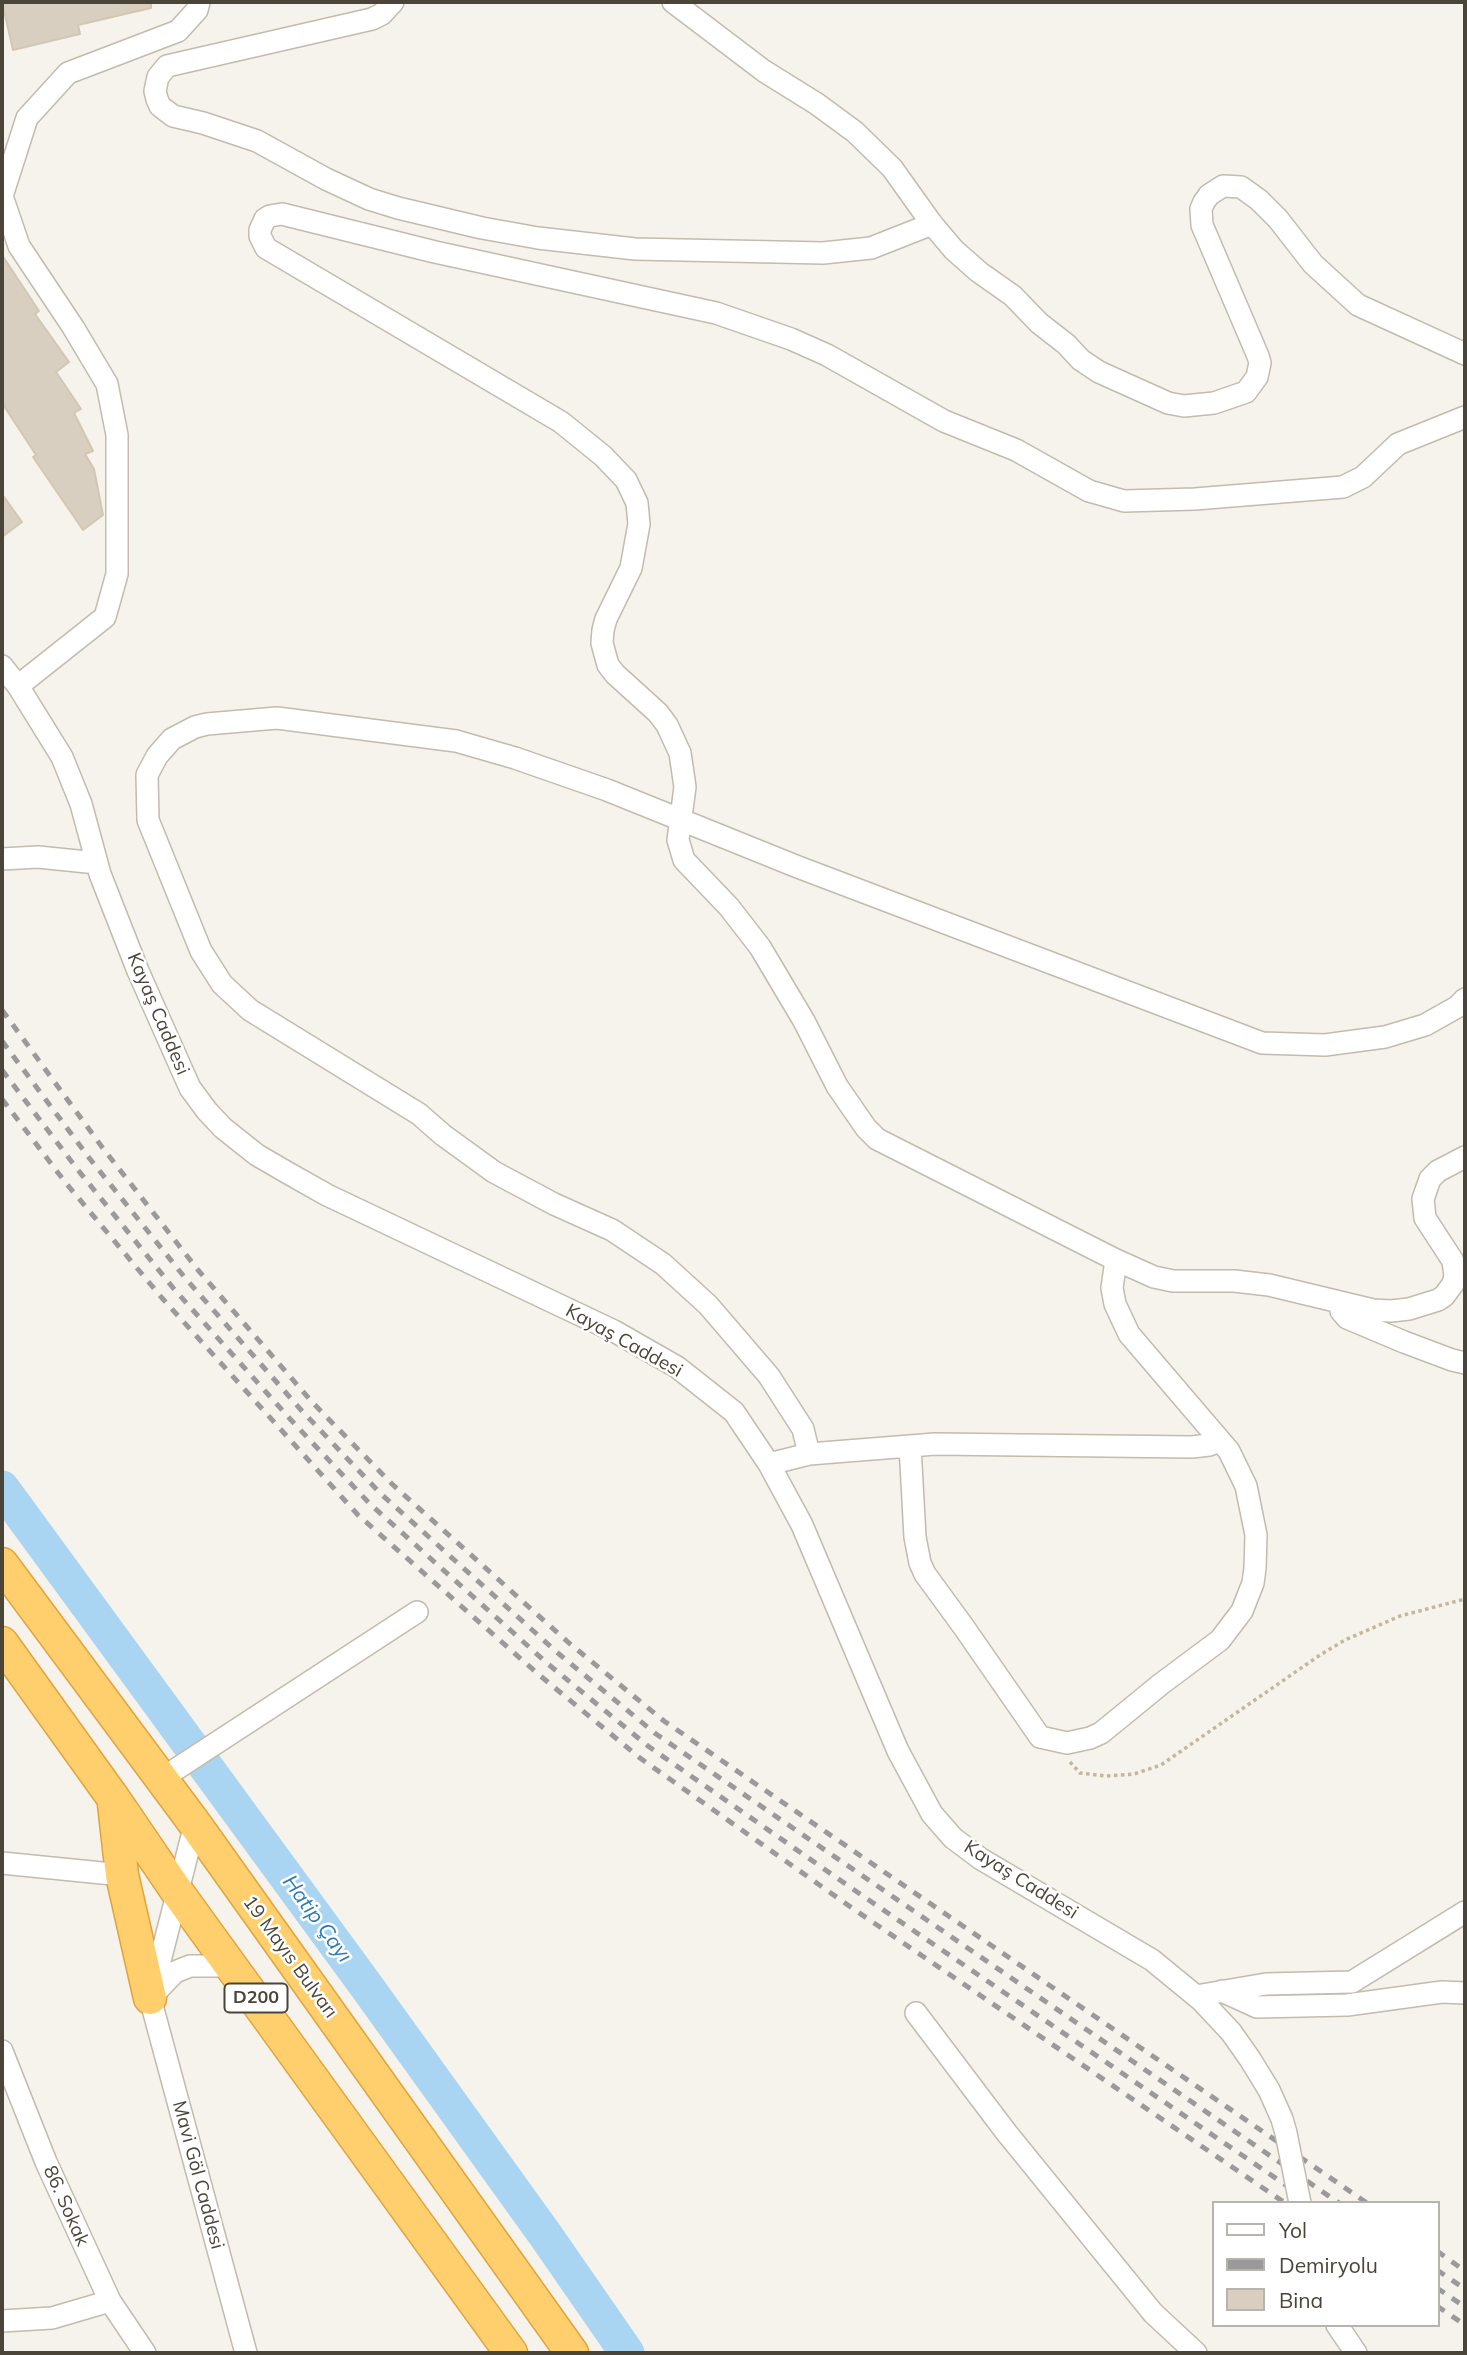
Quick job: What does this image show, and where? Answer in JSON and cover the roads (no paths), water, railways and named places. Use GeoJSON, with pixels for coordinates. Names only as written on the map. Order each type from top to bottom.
{"type":"FeatureCollection","features":[{"type":"Feature","properties":{"kind":"highway","name":"19 Mayıs Bulvarı"},"geometry":{"type":"LineString","coordinates":[[2,1564],[171,1771],[195,1824],[572,2353]]}},
{"type":"Feature","properties":{"kind":"highway","name":"D200"},"geometry":{"type":"LineString","coordinates":[[2,1643],[178,1893],[511,2353]]}},
{"type":"Feature","properties":{"kind":"highway"},"geometry":{"type":"LineString","coordinates":[[114,1799],[122,1875],[150,1998]]}},
{"type":"Feature","properties":{"kind":"street"},"geometry":{"type":"LineString","coordinates":[[18,686],[105,617],[117,575],[117,435],[107,384],[19,246],[2,196],[27,118],[68,73],[178,31],[197,10],[199,2]]}},
{"type":"Feature","properties":{"kind":"street"},"geometry":{"type":"LineString","coordinates":[[393,2],[382,14],[372,19],[167,66],[158,77],[155,91],[157,99],[160,106],[173,116],[203,122],[257,141],[369,199],[482,228],[538,238],[635,249],[823,253],[871,248],[932,224]]}},
{"type":"Feature","properties":{"kind":"street"},"geometry":{"type":"LineString","coordinates":[[673,2],[764,71],[826,110],[855,132],[892,168],[932,224],[966,261],[1013,296],[1087,365],[1168,403],[1184,406],[1214,403],[1246,392],[1257,377],[1260,363],[1258,356],[1202,225],[1201,209],[1204,202],[1209,195],[1223,186],[1241,187],[1259,200],[1278,219],[1313,264],[1358,305],[1465,354]]}},
{"type":"Feature","properties":{"kind":"street"},"geometry":{"type":"LineString","coordinates":[[1465,417],[1398,444],[1363,477],[1343,486],[1195,499],[1124,500],[1089,491],[1016,450],[967,431],[922,409],[827,355],[754,325],[716,313],[435,252],[282,214],[270,216],[260,230],[266,248],[561,422],[603,456],[626,480],[637,503],[638,535],[631,568],[606,619],[602,643],[608,665],[658,713],[675,738],[684,769],[685,787],[678,840],[684,860],[729,906],[760,947],[804,1021],[838,1086],[866,1128],[889,1146],[1116,1260],[1163,1279],[1269,1285],[1373,1310],[1400,1310],[1438,1300],[1450,1291],[1455,1276],[1453,1261],[1425,1218],[1423,1199],[1430,1179],[1438,1171],[1465,1157]]}},
{"type":"Feature","properties":{"kind":"street","name":"Kayaş Caddesi"},"geometry":{"type":"LineString","coordinates":[[2,666],[18,686],[62,757],[81,804],[97,863],[166,1038],[190,1088],[223,1128],[257,1155],[327,1195],[602,1325],[677,1367],[734,1412],[769,1464],[802,1525],[898,1751],[932,1814],[953,1838],[981,1859],[1152,1959],[1196,1996],[1231,2032],[1269,2090],[1282,2119],[1300,2201]]}},
{"type":"Feature","properties":{"kind":"street"},"geometry":{"type":"LineString","coordinates":[[808,1454],[803,1429],[769,1376],[708,1305],[663,1264],[612,1230],[554,1204],[494,1172],[419,1114],[250,1010],[228,991],[201,951],[148,820],[148,775],[163,748],[183,732],[207,724],[276,718],[456,741],[573,778],[810,872],[1262,1043],[1325,1045],[1385,1037],[1424,1025],[1457,1007],[1465,999]]}},
{"type":"Feature","properties":{"kind":"street"},"geometry":{"type":"LineString","coordinates":[[2,859],[38,857],[97,863]]}},
{"type":"Feature","properties":{"kind":"street"},"geometry":{"type":"LineString","coordinates":[[910,1446],[915,1537],[920,1563],[925,1574],[1040,1737],[1067,1742],[1101,1733],[1220,1640],[1242,1611],[1251,1590],[1255,1568],[1253,1516],[1236,1463],[1129,1334],[1115,1304],[1112,1287],[1116,1260]]}},
{"type":"Feature","properties":{"kind":"street"},"geometry":{"type":"LineString","coordinates":[[1342,1303],[1341,1311],[1347,1318],[1404,1342],[1465,1363]]}},
{"type":"Feature","properties":{"kind":"street"},"geometry":{"type":"LineString","coordinates":[[769,1464],[808,1454],[935,1444],[1192,1447],[1220,1441]]}},
{"type":"Feature","properties":{"kind":"street"},"geometry":{"type":"LineString","coordinates":[[171,1771],[417,1612]]}},
{"type":"Feature","properties":{"kind":"street"},"geometry":{"type":"LineString","coordinates":[[150,1998],[195,1824]]}},
{"type":"Feature","properties":{"kind":"street"},"geometry":{"type":"LineString","coordinates":[[2,1863],[122,1875]]}},
{"type":"Feature","properties":{"kind":"street"},"geometry":{"type":"LineString","coordinates":[[1196,1996],[1266,1984],[1352,1982],[1465,1912]]}},
{"type":"Feature","properties":{"kind":"street"},"geometry":{"type":"LineString","coordinates":[[150,1998],[175,1972],[190,1966],[233,1966]]}},
{"type":"Feature","properties":{"kind":"street"},"geometry":{"type":"LineString","coordinates":[[1222,1991],[1256,2007],[1348,2005],[1442,1992],[1465,1993]]}},
{"type":"Feature","properties":{"kind":"street","name":"Mavi Göl Caddesi"},"geometry":{"type":"LineString","coordinates":[[150,1998],[246,2353]]}},
{"type":"Feature","properties":{"kind":"street"},"geometry":{"type":"LineString","coordinates":[[916,2012],[1006,2133],[1153,2314],[1196,2353]]}},
{"type":"Feature","properties":{"kind":"street","name":"86. Sokak"},"geometry":{"type":"LineString","coordinates":[[2,2051],[46,2162],[110,2301],[145,2353]]}},
{"type":"Feature","properties":{"kind":"street"},"geometry":{"type":"LineString","coordinates":[[2,2321],[52,2318],[110,2301]]}},
{"type":"Feature","properties":{"kind":"street"},"geometry":{"type":"LineString","coordinates":[[1338,2327],[1356,2353]]}},
{"type":"Feature","properties":{"kind":"waterway","name":"Hatip Çayı"},"geometry":{"type":"LineString","coordinates":[[2,1488],[367,1987],[627,2353]]}},
{"type":"Feature","properties":{"kind":"railway"},"geometry":{"type":"LineString","coordinates":[[2,1010],[102,1147],[198,1270],[312,1402],[392,1484],[569,1643],[664,1721],[1364,2201]]}},
{"type":"Feature","properties":{"kind":"railway"},"geometry":{"type":"LineString","coordinates":[[2,1041],[90,1159],[186,1279],[302,1411],[381,1494],[559,1654],[656,1734],[1336,2201]]}},
{"type":"Feature","properties":{"kind":"railway"},"geometry":{"type":"LineString","coordinates":[[2,1070],[174,1289],[291,1420],[370,1504],[548,1664],[648,1746],[1309,2201]]}},
{"type":"Feature","properties":{"kind":"railway"},"geometry":{"type":"LineString","coordinates":[[2,1099],[65,1182],[162,1298],[358,1515],[538,1674],[640,1758],[852,1908],[1282,2201]]}},
{"type":"Feature","properties":{"kind":"railway"},"geometry":{"type":"LineString","coordinates":[[1439,2252],[1465,2271]]}},
{"type":"Feature","properties":{"kind":"railway"},"geometry":{"type":"LineString","coordinates":[[1439,2271],[1465,2289]]}},
{"type":"Feature","properties":{"kind":"railway"},"geometry":{"type":"LineString","coordinates":[[1439,2289],[1465,2307]]}},
{"type":"Feature","properties":{"kind":"railway"},"geometry":{"type":"LineString","coordinates":[[1439,2307],[1465,2325]]}}]}
